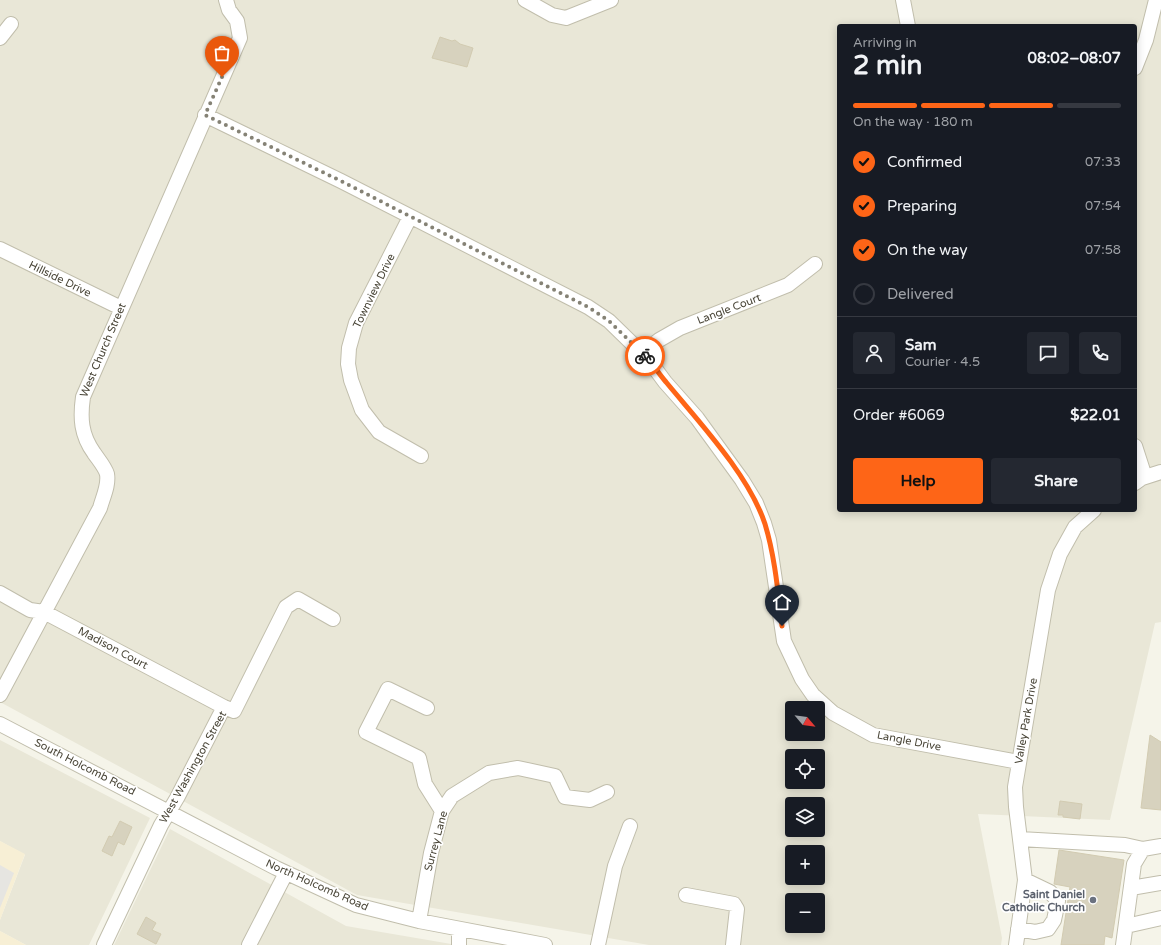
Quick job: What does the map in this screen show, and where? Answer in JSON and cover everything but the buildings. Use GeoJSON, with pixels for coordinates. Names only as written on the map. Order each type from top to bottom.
{"type":"FeatureCollection","features":[{"type":"Feature","properties":{"kind":"street","name":"West Church Street"},"geometry":{"type":"LineString","coordinates":[[0,695],[100,508],[106,491],[107,474],[90,449],[81,430],[80,412],[83,397],[205,115],[240,38],[237,21],[229,10],[226,0]]}},
{"type":"Feature","properties":{"kind":"street"},"geometry":{"type":"LineString","coordinates":[[525,0],[552,15],[566,18],[611,0]]}},
{"type":"Feature","properties":{"kind":"street"},"geometry":{"type":"LineString","coordinates":[[903,0],[908,24]]}},
{"type":"Feature","properties":{"kind":"street"},"geometry":{"type":"LineString","coordinates":[[1137,63],[1146,40],[1156,0]]}},
{"type":"Feature","properties":{"kind":"street"},"geometry":{"type":"LineString","coordinates":[[0,38],[11,24]]}},
{"type":"Feature","properties":{"kind":"street","name":"Langle Drive"},"geometry":{"type":"LineString","coordinates":[[205,115],[341,181],[588,307],[609,321],[642,353],[697,418],[742,480],[756,503],[764,523],[770,546],[784,641],[802,679],[813,695],[833,713],[873,735],[1019,762]]}},
{"type":"Feature","properties":{"kind":"street","name":"Townview Drive"},"geometry":{"type":"LineString","coordinates":[[410,217],[356,323],[349,348],[348,364],[351,380],[362,410],[379,432],[421,456]]}},
{"type":"Feature","properties":{"kind":"street","name":"Hillside Drive"},"geometry":{"type":"LineString","coordinates":[[0,249],[121,308]]}},
{"type":"Feature","properties":{"kind":"street","name":"Langle Court"},"geometry":{"type":"LineString","coordinates":[[642,353],[658,340],[680,328],[788,285],[815,264]]}},
{"type":"Feature","properties":{"kind":"street"},"geometry":{"type":"LineString","coordinates":[[1137,460],[1140,480],[1161,472]]}},
{"type":"Feature","properties":{"kind":"street","name":"Valley Park Drive"},"geometry":{"type":"LineString","coordinates":[[1016,945],[1025,880],[1015,787],[1048,590],[1060,554],[1075,527],[1092,512]]}},
{"type":"Feature","properties":{"kind":"street","name":"Madison Court"},"geometry":{"type":"LineString","coordinates":[[0,593],[30,610],[44,612],[224,707]]}},
{"type":"Feature","properties":{"kind":"street","name":"West Washington Street"},"geometry":{"type":"LineString","coordinates":[[104,945],[169,811],[224,707],[234,711],[286,607],[298,599],[333,619]]}},
{"type":"Feature","properties":{"kind":"street"},"geometry":{"type":"LineString","coordinates":[[427,708],[388,689],[366,732],[419,758],[425,784],[442,811]]}},
{"type":"Feature","properties":{"kind":"street","name":"South Holcomb Road"},"geometry":{"type":"LineString","coordinates":[[0,724],[169,811]]}},
{"type":"Feature","properties":{"kind":"street","name":"Surrey Lane"},"geometry":{"type":"LineString","coordinates":[[419,921],[431,853],[442,811],[452,796],[489,773],[518,768],[555,776],[565,797],[590,800],[607,792]]}},
{"type":"Feature","properties":{"kind":"street","name":"North Holcomb Road"},"geometry":{"type":"LineString","coordinates":[[169,811],[286,873],[356,905],[459,930],[545,945]]}},
{"type":"Feature","properties":{"kind":"street"},"geometry":{"type":"LineString","coordinates":[[598,945],[615,866],[630,826]]}},
{"type":"Feature","properties":{"kind":"street"},"geometry":{"type":"LineString","coordinates":[[1020,838],[1125,845],[1143,850],[1161,846]]}},
{"type":"Feature","properties":{"kind":"street"},"geometry":{"type":"LineString","coordinates":[[1123,945],[1134,864],[1143,850]]}},
{"type":"Feature","properties":{"kind":"street"},"geometry":{"type":"LineString","coordinates":[[249,945],[286,873]]}},
{"type":"Feature","properties":{"kind":"street"},"geometry":{"type":"LineString","coordinates":[[1018,929],[1035,932],[1048,930],[1054,920],[1058,901],[1050,892],[1025,880]]}},
{"type":"Feature","properties":{"kind":"street"},"geometry":{"type":"LineString","coordinates":[[1131,888],[1161,883]]}},
{"type":"Feature","properties":{"kind":"street"},"geometry":{"type":"LineString","coordinates":[[686,895],[734,904],[737,909],[733,945]]}},
{"type":"Feature","properties":{"kind":"street"},"geometry":{"type":"LineString","coordinates":[[1126,926],[1161,918]]}},
{"type":"Feature","properties":{"kind":"street"},"geometry":{"type":"LineString","coordinates":[[459,930],[459,945]]}},
{"type":"Feature","properties":{"kind":"shaded area"},"geometry":{"type":"Polygon","coordinates":[[[0,0],[1161,0],[1161,622],[1155,623],[1110,820],[978,814],[1002,938],[1001,945],[649,945],[357,895],[0,702],[0,0]]]}},
{"type":"Feature","properties":{"kind":"shaded area"},"geometry":{"type":"Polygon","coordinates":[[[0,740],[150,818],[89,945],[26,945],[0,931],[0,920],[25,855],[0,841],[0,740]]]}},
{"type":"Feature","properties":{"kind":"shaded area"},"geometry":{"type":"Polygon","coordinates":[[[170,829],[346,926],[457,945],[114,945],[170,829]]]}},
{"type":"Feature","properties":{"kind":"shaded area"},"geometry":{"type":"Polygon","coordinates":[[[0,841],[25,854],[0,920],[0,841]]]}},
{"type":"Feature","properties":{"kind":"shaded area"},"geometry":{"type":"Polygon","coordinates":[[[0,865],[14,873],[0,908],[0,865]]]}},
{"type":"Feature","properties":{"kind":"shaded area"},"geometry":{"type":"Polygon","coordinates":[[[0,931],[26,945],[0,945],[0,931]]]}},
{"type":"Feature","properties":{"kind":"way so far"},"geometry":{"type":"LineString","coordinates":[[222,77],[205,115],[341,181],[588,307],[609,321],[645,356]]}},
{"type":"Feature","properties":{"kind":"place","name":"Saint Daniel Catholic Church"},"geometry":{"type":"Point","coordinates":[1093,900]}},
{"type":"Feature","properties":{"kind":"route"},"geometry":{"type":"LineString","coordinates":[[645,356],[665,382],[697,418],[742,480],[756,503],[769,540],[782,626]]}}]}
